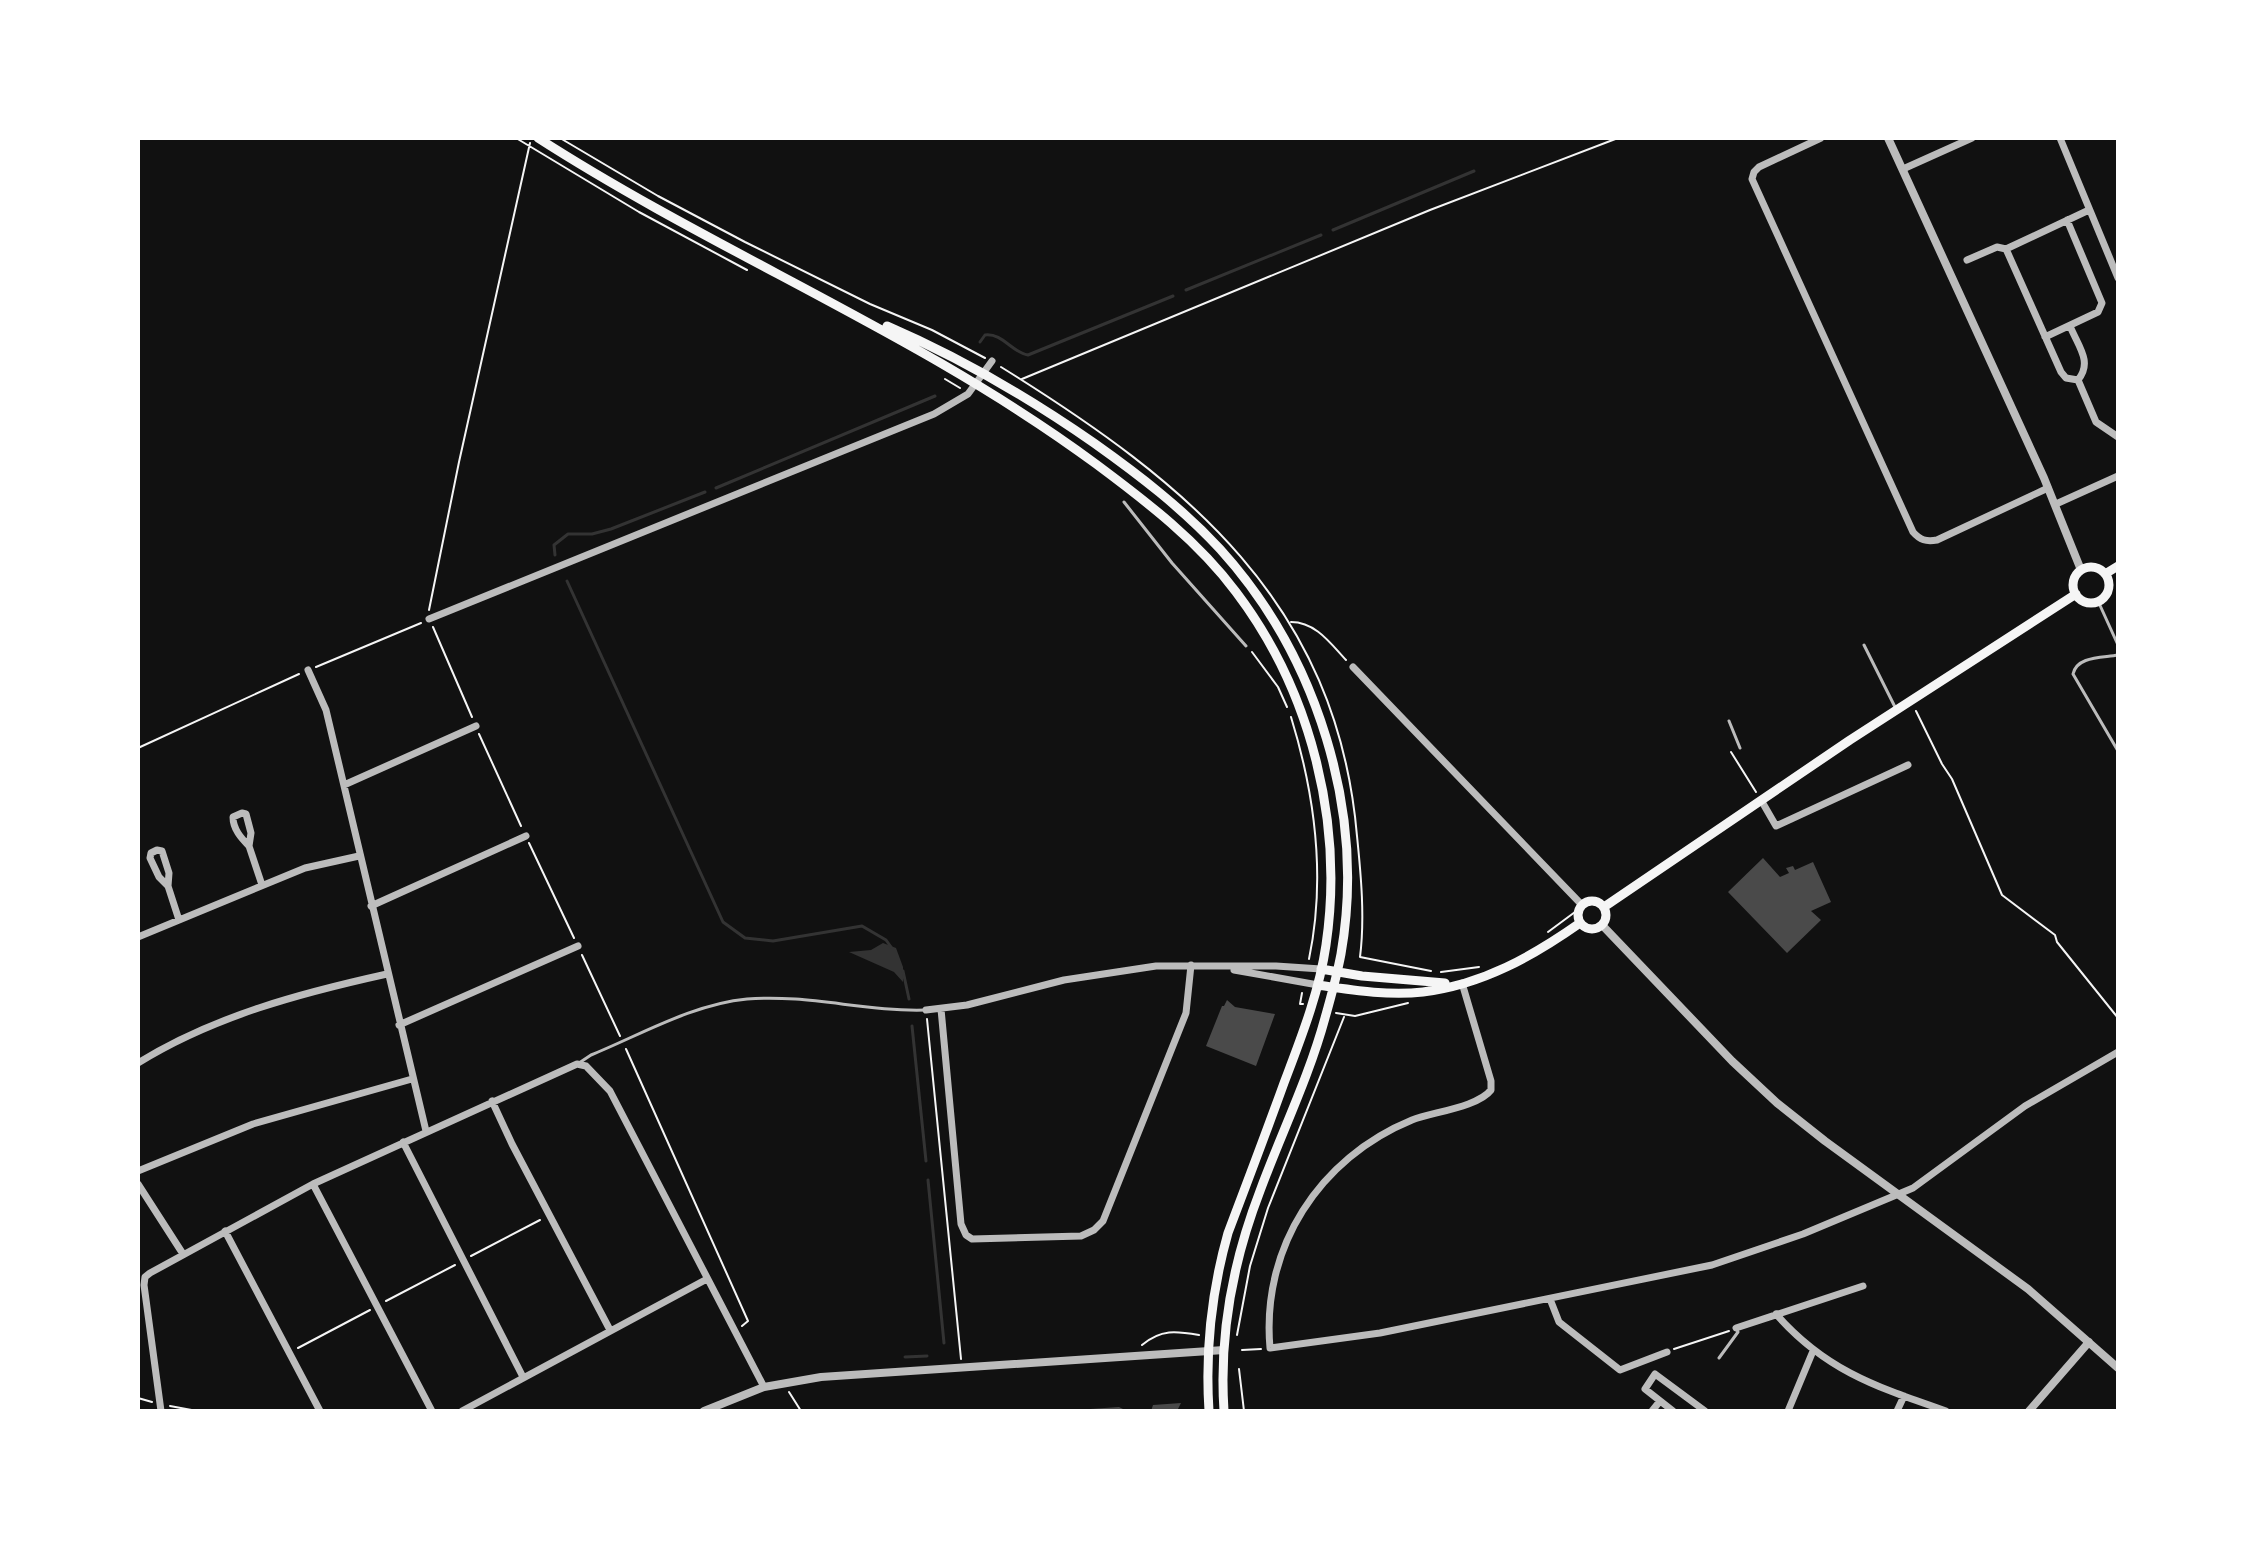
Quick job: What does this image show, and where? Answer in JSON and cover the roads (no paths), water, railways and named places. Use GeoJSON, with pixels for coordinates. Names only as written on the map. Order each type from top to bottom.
{"type":"FeatureCollection","features":[{"type":"Feature","properties":{"kind":"main road"},"geometry":{"type":"LineString","coordinates":[[538,138],[644,202],[844,307],[930,350],[985,373],[1083,436],[1182,512],[1236,568],[1278,628],[1322,724],[1339,795],[1347,882],[1343,943],[1334,987],[1309,1064],[1244,1237],[1228,1307],[1224,1411]]}},
{"type":"Feature","properties":{"kind":"main road"},"geometry":{"type":"LineString","coordinates":[[930,350],[1066,442],[1171,524],[1225,578],[1265,636],[1303,717],[1325,805],[1331,877],[1328,929],[1318,985],[1302,1036],[1228,1233],[1212,1300],[1207,1352],[1209,1411]]}},
{"type":"Feature","properties":{"kind":"main road"},"geometry":{"type":"LineString","coordinates":[[2105,574],[2118,566]]}},
{"type":"Feature","properties":{"kind":"main road"},"geometry":{"type":"LineString","coordinates":[[2094,567],[2105,574],[2109,587],[2105,597],[2098,601],[2083,601],[2076,594],[2074,579],[2081,570],[2094,567]]}},
{"type":"Feature","properties":{"kind":"main road"},"geometry":{"type":"LineString","coordinates":[[1604,907],[1896,709],[2076,594]]}},
{"type":"Feature","properties":{"kind":"main road"},"geometry":{"type":"LineString","coordinates":[[1580,923],[1581,907],[1592,901],[1604,907]]}},
{"type":"Feature","properties":{"kind":"main road"},"geometry":{"type":"LineString","coordinates":[[1580,923],[1591,929],[1602,925],[1606,916],[1604,907]]}},
{"type":"Feature","properties":{"kind":"main road"},"geometry":{"type":"LineString","coordinates":[[1318,985],[1413,992],[1462,983],[1490,975],[1524,959],[1580,923]]}},
{"type":"Feature","properties":{"kind":"main road"},"geometry":{"type":"LineString","coordinates":[[1321,969],[1414,981],[1462,983]]}},
{"type":"Feature","properties":{"kind":"street"},"geometry":{"type":"LineString","coordinates":[[1821,138],[1759,167],[1752,179],[1913,532],[1928,542],[1937,540],[2048,488]]}},
{"type":"Feature","properties":{"kind":"street"},"geometry":{"type":"LineString","coordinates":[[1888,138],[2056,504],[2081,570]]}},
{"type":"Feature","properties":{"kind":"street"},"geometry":{"type":"LineString","coordinates":[[1903,169],[1972,138]]}},
{"type":"Feature","properties":{"kind":"street"},"geometry":{"type":"LineString","coordinates":[[2060,138],[2118,278]]}},
{"type":"Feature","properties":{"kind":"street"},"geometry":{"type":"LineString","coordinates":[[1967,260],[1997,247],[2006,249],[2089,210]]}},
{"type":"Feature","properties":{"kind":"street"},"geometry":{"type":"LineString","coordinates":[[2045,337],[2098,312],[2102,303],[2067,220]]}},
{"type":"Feature","properties":{"kind":"street"},"geometry":{"type":"LineString","coordinates":[[2006,249],[2061,372],[2066,378],[2078,380]]}},
{"type":"Feature","properties":{"kind":"street"},"geometry":{"type":"LineString","coordinates":[[2070,326],[2086,364],[2078,380]]}},
{"type":"Feature","properties":{"kind":"street"},"geometry":{"type":"LineString","coordinates":[[429,619],[934,414],[968,394],[992,361]]}},
{"type":"Feature","properties":{"kind":"street"},"geometry":{"type":"LineString","coordinates":[[2078,380],[2096,422],[2118,437]]}},
{"type":"Feature","properties":{"kind":"street"},"geometry":{"type":"LineString","coordinates":[[2056,504],[2118,476]]}},
{"type":"Feature","properties":{"kind":"street"},"geometry":{"type":"LineString","coordinates":[[1353,667],[1581,907]]}},
{"type":"Feature","properties":{"kind":"street"},"geometry":{"type":"LineString","coordinates":[[308,670],[326,710],[426,1131]]}},
{"type":"Feature","properties":{"kind":"street"},"geometry":{"type":"LineString","coordinates":[[344,785],[476,726]]}},
{"type":"Feature","properties":{"kind":"street"},"geometry":{"type":"LineString","coordinates":[[1761,800],[1776,826],[1908,765]]}},
{"type":"Feature","properties":{"kind":"street"},"geometry":{"type":"LineString","coordinates":[[371,906],[526,836]]}},
{"type":"Feature","properties":{"kind":"street"},"geometry":{"type":"LineString","coordinates":[[249,846],[262,885]]}},
{"type":"Feature","properties":{"kind":"street"},"geometry":{"type":"LineString","coordinates":[[138,937],[305,868],[359,856]]}},
{"type":"Feature","properties":{"kind":"street"},"geometry":{"type":"LineString","coordinates":[[168,886],[179,920]]}},
{"type":"Feature","properties":{"kind":"street"},"geometry":{"type":"LineString","coordinates":[[1602,925],[1765,1093],[1825,1141],[2028,1289],[2118,1368]]}},
{"type":"Feature","properties":{"kind":"street"},"geometry":{"type":"LineString","coordinates":[[399,1025],[578,946]]}},
{"type":"Feature","properties":{"kind":"street"},"geometry":{"type":"LineString","coordinates":[[941,1009],[961,1224],[966,1235],[972,1239],[1081,1236],[1103,1221],[1157,1088],[1186,1013],[1191,965]]}},
{"type":"Feature","properties":{"kind":"street"},"geometry":{"type":"LineString","coordinates":[[926,1010],[967,1005],[1086,976],[1156,966],[1321,969]]}},
{"type":"Feature","properties":{"kind":"street"},"geometry":{"type":"LineString","coordinates":[[1228,968],[1251,975],[1318,985]]}},
{"type":"Feature","properties":{"kind":"street"},"geometry":{"type":"LineString","coordinates":[[138,1063],[221,1022],[299,993],[387,974]]}},
{"type":"Feature","properties":{"kind":"street"},"geometry":{"type":"LineString","coordinates":[[1462,983],[1491,1090],[1481,1099],[1411,1120],[1381,1135],[1340,1165],[1318,1188],[1294,1223],[1279,1261],[1269,1313],[1270,1348],[1391,1331],[1731,1260],[1803,1234],[1918,1184],[2025,1106],[2118,1052]]}},
{"type":"Feature","properties":{"kind":"street"},"geometry":{"type":"LineString","coordinates":[[161,1408],[145,1277],[313,1184],[577,1064],[586,1066],[610,1091],[764,1387]]}},
{"type":"Feature","properties":{"kind":"street"},"geometry":{"type":"LineString","coordinates":[[138,1171],[253,1124],[412,1079]]}},
{"type":"Feature","properties":{"kind":"street"},"geometry":{"type":"LineString","coordinates":[[492,1101],[610,1330]]}},
{"type":"Feature","properties":{"kind":"street"},"geometry":{"type":"LineString","coordinates":[[403,1142],[523,1377]]}},
{"type":"Feature","properties":{"kind":"street"},"geometry":{"type":"LineString","coordinates":[[138,1184],[183,1254]]}},
{"type":"Feature","properties":{"kind":"street"},"geometry":{"type":"LineString","coordinates":[[313,1184],[432,1411]]}},
{"type":"Feature","properties":{"kind":"street"},"geometry":{"type":"LineString","coordinates":[[225,1231],[320,1411]]}},
{"type":"Feature","properties":{"kind":"street"},"geometry":{"type":"LineString","coordinates":[[462,1411],[707,1279]]}},
{"type":"Feature","properties":{"kind":"street"},"geometry":{"type":"LineString","coordinates":[[1736,1328],[1863,1286]]}},
{"type":"Feature","properties":{"kind":"street"},"geometry":{"type":"LineString","coordinates":[[1550,1299],[1559,1322],[1620,1370],[1667,1352]]}},
{"type":"Feature","properties":{"kind":"street"},"geometry":{"type":"LineString","coordinates":[[1776,1314],[1813,1351],[1855,1376],[1946,1411]]}},
{"type":"Feature","properties":{"kind":"street"},"geometry":{"type":"LineString","coordinates":[[2029,1411],[2089,1342]]}},
{"type":"Feature","properties":{"kind":"street"},"geometry":{"type":"LineString","coordinates":[[704,1411],[764,1387],[835,1375],[1224,1350]]}},
{"type":"Feature","properties":{"kind":"street"},"geometry":{"type":"LineString","coordinates":[[1788,1411],[1813,1351]]}},
{"type":"Feature","properties":{"kind":"street"},"geometry":{"type":"LineString","coordinates":[[1673,1411],[1645,1389],[1655,1374],[1705,1411]]}},
{"type":"Feature","properties":{"kind":"street"},"geometry":{"type":"LineString","coordinates":[[1897,1411],[1904,1396]]}},
{"type":"Feature","properties":{"kind":"street"},"geometry":{"type":"LineString","coordinates":[[1652,1411],[1660,1401]]}},
{"type":"Feature","properties":{"kind":"lane"},"geometry":{"type":"LineString","coordinates":[[1124,502],[1172,563],[1246,646]]}},
{"type":"Feature","properties":{"kind":"lane"},"geometry":{"type":"LineString","coordinates":[[2098,601],[2118,645]]}},
{"type":"Feature","properties":{"kind":"lane"},"geometry":{"type":"LineString","coordinates":[[1864,645],[1896,709]]}},
{"type":"Feature","properties":{"kind":"lane"},"geometry":{"type":"LineString","coordinates":[[2118,655],[2082,661],[2076,665],[2073,674],[2118,751]]}},
{"type":"Feature","properties":{"kind":"lane"},"geometry":{"type":"LineString","coordinates":[[1729,721],[1740,748]]}},
{"type":"Feature","properties":{"kind":"lane"},"geometry":{"type":"LineString","coordinates":[[577,1064],[692,1013],[746,999],[794,998],[889,1011],[926,1010]]}},
{"type":"Feature","properties":{"kind":"lane"},"geometry":{"type":"LineString","coordinates":[[1719,1358],[1738,1332],[1736,1328]]}},
{"type":"Feature","properties":{"kind":"waterway"},"geometry":{"type":"LineString","coordinates":[[1333,230],[1474,171]]}},
{"type":"Feature","properties":{"kind":"waterway"},"geometry":{"type":"LineString","coordinates":[[1186,290],[1321,235]]}},
{"type":"Feature","properties":{"kind":"waterway"},"geometry":{"type":"LineString","coordinates":[[980,342],[985,335],[991,335],[1028,355],[1173,296]]}},
{"type":"Feature","properties":{"kind":"waterway"},"geometry":{"type":"LineString","coordinates":[[716,488],[935,396]]}},
{"type":"Feature","properties":{"kind":"waterway"},"geometry":{"type":"LineString","coordinates":[[555,555],[554,545],[568,534],[592,534],[611,529],[705,492]]}},
{"type":"Feature","properties":{"kind":"waterway"},"geometry":{"type":"LineString","coordinates":[[567,581],[723,922],[745,938],[773,941],[862,926],[886,940],[891,947]]}},
{"type":"Feature","properties":{"kind":"waterway"},"geometry":{"type":"LineString","coordinates":[[903,971],[909,999]]}},
{"type":"Feature","properties":{"kind":"waterway"},"geometry":{"type":"LineString","coordinates":[[912,1026],[926,1161]]}},
{"type":"Feature","properties":{"kind":"waterway"},"geometry":{"type":"LineString","coordinates":[[928,1180],[944,1343]]}},
{"type":"Feature","properties":{"kind":"waterway"},"geometry":{"type":"LineString","coordinates":[[905,1357],[927,1356]]}}]}
